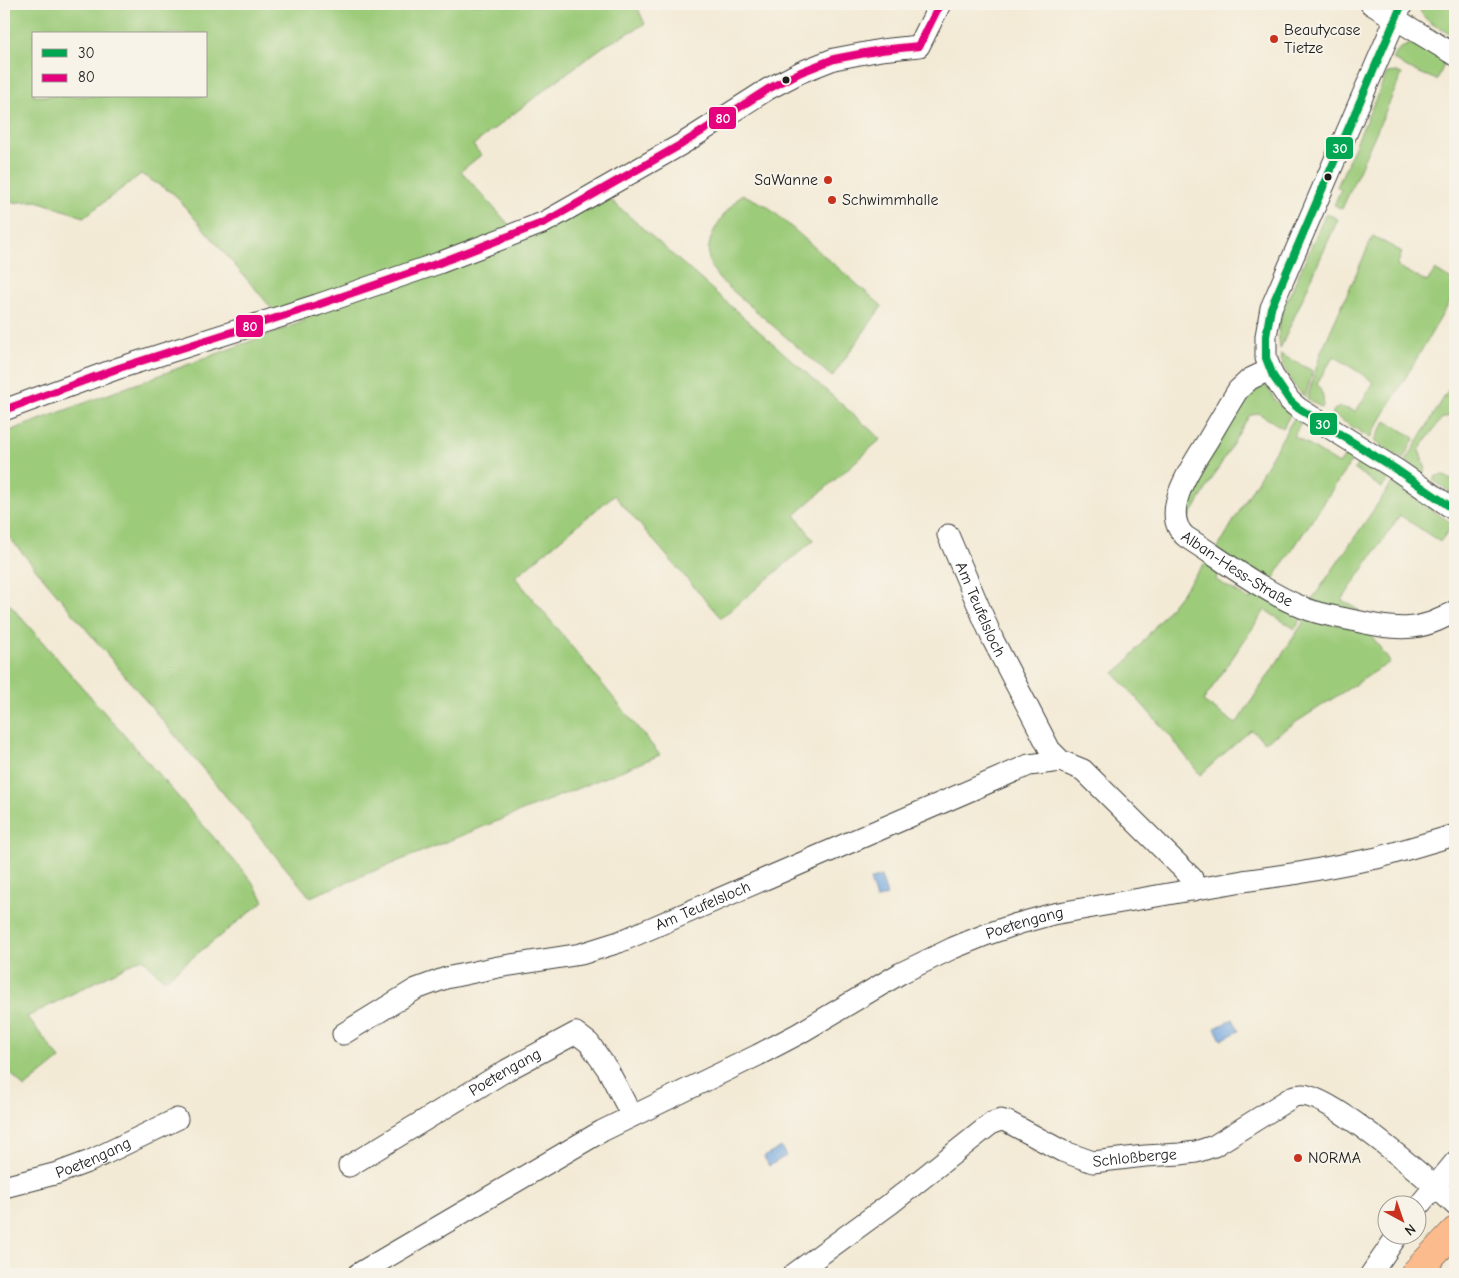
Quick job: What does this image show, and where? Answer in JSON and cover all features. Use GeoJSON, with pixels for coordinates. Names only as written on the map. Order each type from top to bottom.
{"type":"FeatureCollection","features":[{"type":"Feature","properties":{"kind":"main road"},"geometry":{"type":"LineString","coordinates":[[1414,1274],[1455,1231]]}},
{"type":"Feature","properties":{"kind":"street"},"geometry":{"type":"LineString","coordinates":[[4,410],[119,368],[317,305],[439,263],[545,222],[682,144],[768,89],[801,72],[834,59],[881,50],[919,46],[940,4]]}},
{"type":"Feature","properties":{"kind":"street"},"geometry":{"type":"LineString","coordinates":[[1372,4],[1398,11],[1455,54]]}},
{"type":"Feature","properties":{"kind":"street"},"geometry":{"type":"LineString","coordinates":[[1398,11],[1271,308],[1265,345],[1269,370],[1280,388],[1298,408],[1397,470],[1455,510]]}},
{"type":"Feature","properties":{"kind":"street","name":"Alban-Hess-Straße"},"geometry":{"type":"LineString","coordinates":[[1269,370],[1250,379],[1238,390],[1185,478],[1177,503],[1176,519],[1179,531],[1266,588],[1310,611],[1372,625],[1400,629],[1427,625],[1455,611]]}},
{"type":"Feature","properties":{"kind":"street","name":"Am Teufelsloch"},"geometry":{"type":"LineString","coordinates":[[948,534],[993,640],[1050,750],[1061,761],[1083,770],[1192,878],[1194,890]]}},
{"type":"Feature","properties":{"kind":"street","name":"Am Teufelsloch"},"geometry":{"type":"LineString","coordinates":[[343,1034],[416,989],[446,978],[498,967],[581,954],[619,942],[1029,765],[1061,761]]}},
{"type":"Feature","properties":{"kind":"street","name":"Poetengang"},"geometry":{"type":"LineString","coordinates":[[358,1274],[602,1131],[798,1034],[902,973],[953,948],[985,935],[1053,914],[1368,860],[1455,835]]}},
{"type":"Feature","properties":{"kind":"street","name":"Poetengang"},"geometry":{"type":"LineString","coordinates":[[349,1166],[507,1070],[576,1032],[589,1043],[608,1070],[632,1116]]}},
{"type":"Feature","properties":{"kind":"street","name":"Schloßberge"},"geometry":{"type":"LineString","coordinates":[[794,1274],[890,1204],[992,1123],[1001,1120],[1062,1151],[1094,1162],[1196,1152],[1214,1146],[1294,1096],[1302,1095],[1331,1107],[1416,1170],[1455,1205]]}},
{"type":"Feature","properties":{"kind":"street","name":"Poetengang"},"geometry":{"type":"LineString","coordinates":[[4,1187],[58,1173],[90,1161],[177,1119]]}},
{"type":"Feature","properties":{"kind":"street"},"geometry":{"type":"LineString","coordinates":[[1426,1196],[1455,1162]]}},
{"type":"Feature","properties":{"kind":"street"},"geometry":{"type":"LineString","coordinates":[[1371,1274],[1390,1246]]}},
{"type":"Feature","properties":{"kind":"green space"},"geometry":{"type":"Polygon","coordinates":[[[4,4],[636,4],[645,24],[604,46],[473,145],[481,155],[461,171],[511,227],[545,215],[595,186],[881,439],[795,515],[814,540],[721,618],[614,495],[515,577],[660,755],[310,897],[4,531],[4,433],[305,321],[274,311],[174,194],[141,174],[84,217],[37,201],[4,203],[4,4]]]}},
{"type":"Feature","properties":{"kind":"green space"},"geometry":{"type":"Polygon","coordinates":[[[1419,4],[1455,4],[1455,36],[1427,20],[1420,10],[1419,4]]]}},
{"type":"Feature","properties":{"kind":"green space"},"geometry":{"type":"Polygon","coordinates":[[[1410,44],[1418,45],[1447,58],[1437,80],[1407,68],[1393,59],[1399,49],[1410,44]]]}},
{"type":"Feature","properties":{"kind":"green space"},"geometry":{"type":"Polygon","coordinates":[[[1396,72],[1402,74],[1342,209],[1334,205],[1341,189],[1337,187],[1387,73],[1396,72]]]}},
{"type":"Feature","properties":{"kind":"green space"},"geometry":{"type":"Polygon","coordinates":[[[742,194],[767,206],[882,306],[832,377],[718,278],[711,266],[709,250],[713,232],[723,216],[742,194]]]}},
{"type":"Feature","properties":{"kind":"green space"},"geometry":{"type":"Polygon","coordinates":[[[1326,213],[1338,219],[1280,349],[1278,329],[1282,312],[1326,213]]]}},
{"type":"Feature","properties":{"kind":"green space"},"geometry":{"type":"Polygon","coordinates":[[[1373,236],[1402,252],[1397,266],[1427,282],[1435,270],[1455,282],[1455,293],[1370,438],[1332,414],[1334,410],[1340,407],[1356,411],[1374,382],[1334,356],[1317,383],[1323,398],[1322,408],[1307,399],[1321,352],[1373,236]]]}},
{"type":"Feature","properties":{"kind":"green space"},"geometry":{"type":"Polygon","coordinates":[[[1280,354],[1313,371],[1305,397],[1289,377],[1283,366],[1280,354]]]}},
{"type":"Feature","properties":{"kind":"green space"},"geometry":{"type":"Polygon","coordinates":[[[1455,379],[1455,417],[1449,416],[1441,419],[1419,450],[1426,469],[1423,473],[1406,461],[1455,379]]]}},
{"type":"Feature","properties":{"kind":"green space"},"geometry":{"type":"Polygon","coordinates":[[[1261,384],[1267,387],[1275,400],[1290,415],[1283,428],[1258,413],[1249,416],[1184,527],[1181,508],[1244,390],[1261,384]]]}},
{"type":"Feature","properties":{"kind":"green space"},"geometry":{"type":"Polygon","coordinates":[[[1294,418],[1301,423],[1294,436],[1339,464],[1348,452],[1354,457],[1269,585],[1216,551],[1294,418]]]}},
{"type":"Feature","properties":{"kind":"green space"},"geometry":{"type":"Polygon","coordinates":[[[1386,421],[1415,438],[1403,459],[1374,441],[1386,421]]]}},
{"type":"Feature","properties":{"kind":"green space"},"geometry":{"type":"Polygon","coordinates":[[[1360,461],[1388,480],[1382,488],[1354,469],[1360,461]]]}},
{"type":"Feature","properties":{"kind":"green space"},"geometry":{"type":"Polygon","coordinates":[[[1443,475],[1455,482],[1455,495],[1433,480],[1436,476],[1443,475]]]}},
{"type":"Feature","properties":{"kind":"green space"},"geometry":{"type":"Polygon","coordinates":[[[1392,483],[1453,524],[1440,542],[1400,515],[1342,600],[1360,611],[1309,604],[1392,483]]]}},
{"type":"Feature","properties":{"kind":"green space"},"geometry":{"type":"Polygon","coordinates":[[[1209,562],[1219,568],[1216,580],[1250,600],[1256,590],[1304,615],[1295,629],[1265,610],[1203,701],[1236,724],[1307,617],[1369,632],[1390,662],[1265,742],[1251,730],[1200,775],[1171,737],[1114,673],[1127,662],[1205,563],[1209,562]]]}},
{"type":"Feature","properties":{"kind":"green space"},"geometry":{"type":"Polygon","coordinates":[[[4,598],[251,880],[264,901],[164,980],[142,958],[27,1017],[60,1059],[24,1088],[4,1065],[4,598]]]}},
{"type":"Feature","properties":{"kind":"water"},"geometry":{"type":"Polygon","coordinates":[[[881,876],[887,895],[876,899],[870,880],[881,876]]]}},
{"type":"Feature","properties":{"kind":"water"},"geometry":{"type":"Polygon","coordinates":[[[1233,1019],[1239,1031],[1221,1040],[1215,1028],[1233,1019]]]}},
{"type":"Feature","properties":{"kind":"water"},"geometry":{"type":"Polygon","coordinates":[[[781,1147],[786,1156],[769,1166],[764,1157],[781,1147]]]}},
{"type":"Feature","properties":{"kind":"transit line","name":"80"},"geometry":{"type":"LineString","coordinates":[[4,410],[119,368],[317,305],[439,263],[545,222],[682,144],[768,89],[801,72],[834,59],[881,50],[919,46],[940,4]]}},
{"type":"Feature","properties":{"kind":"transit line","name":"30"},"geometry":{"type":"LineString","coordinates":[[1402,4],[1271,308],[1266,336],[1266,358],[1273,376],[1290,401],[1298,408],[1397,470],[1455,510]]}},
{"type":"Feature","properties":{"kind":"place","name":"Beautycase Tietze"},"geometry":{"type":"Point","coordinates":[1274,39]}},
{"type":"Feature","properties":{"kind":"place","name":"SaWanne"},"geometry":{"type":"Point","coordinates":[828,180]}},
{"type":"Feature","properties":{"kind":"place","name":"Schwimmhalle"},"geometry":{"type":"Point","coordinates":[832,200]}},
{"type":"Feature","properties":{"kind":"place","name":"NORMA"},"geometry":{"type":"Point","coordinates":[1298,1158]}}]}
